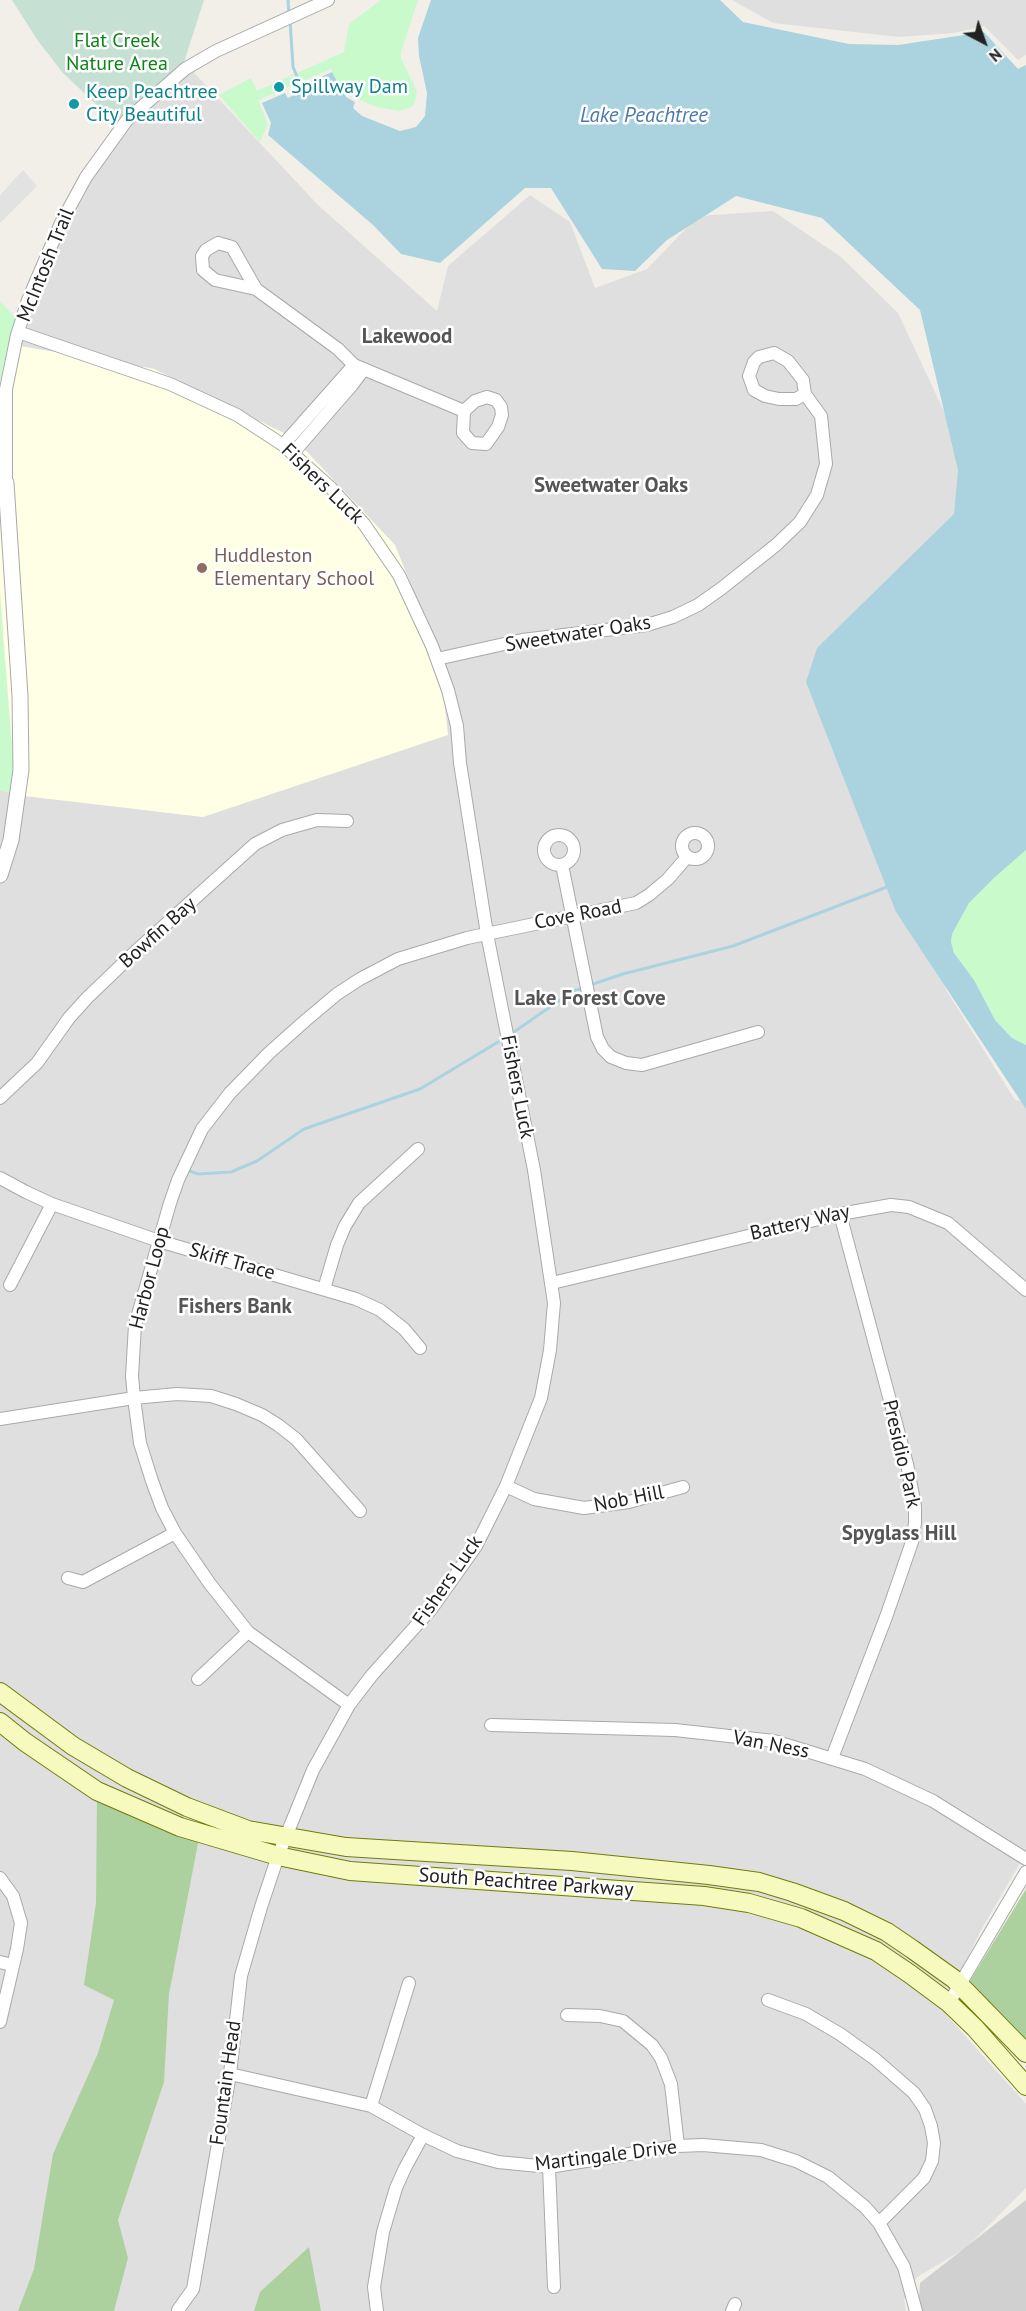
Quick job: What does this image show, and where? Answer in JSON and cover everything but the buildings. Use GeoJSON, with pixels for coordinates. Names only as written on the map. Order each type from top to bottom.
{"type":"FeatureCollection","features":[{"type":"Feature","properties":{"kind":"main road","name":"South Peachtree Parkway"},"geometry":{"type":"LineString","coordinates":[[0,1692],[73,1746],[127,1778],[187,1807],[248,1830],[346,1847],[572,1861],[759,1882],[792,1892],[844,1911],[887,1932],[960,1985],[1026,2053]]}},
{"type":"Feature","properties":{"kind":"main road","name":"South Peachtree Parkway"},"geometry":{"type":"LineString","coordinates":[[0,1722],[97,1791],[180,1827],[278,1856],[350,1871],[704,1896],[749,1903],[801,1918],[876,1951],[949,2003],[975,2028],[1026,2086]]}},
{"type":"Feature","properties":{"kind":"street","name":"McIntosh Trail"},"geometry":{"type":"LineString","coordinates":[[0,874],[11,840],[21,770],[20,696],[6,483],[6,389],[18,332],[28,300],[73,198],[127,120],[197,60],[328,0]]}},
{"type":"Feature","properties":{"kind":"street"},"geometry":{"type":"LineString","coordinates":[[256,289],[232,247],[218,243],[206,250],[201,263],[208,276],[215,280],[256,289],[359,367],[464,411]]}},
{"type":"Feature","properties":{"kind":"street","name":"Fishers Luck"},"geometry":{"type":"LineString","coordinates":[[18,332],[170,384],[237,415],[283,445],[331,488],[364,524],[386,554],[416,609],[448,690],[456,726],[487,933],[534,1170],[554,1303],[550,1350],[541,1398],[506,1486],[476,1546],[453,1582],[372,1675],[349,1705],[313,1770],[278,1856]]}},
{"type":"Feature","properties":{"kind":"street","name":"Sweetwater Oaks"},"geometry":{"type":"LineString","coordinates":[[437,659],[522,640],[647,625],[673,617],[698,605],[722,588],[776,545],[800,522],[817,495],[826,464],[821,416],[805,394],[803,380],[788,361],[774,353],[759,357],[750,369],[750,384],[754,390],[765,396],[796,399],[805,394]]}},
{"type":"Feature","properties":{"kind":"street"},"geometry":{"type":"LineString","coordinates":[[283,445],[359,367]]}},
{"type":"Feature","properties":{"kind":"street"},"geometry":{"type":"LineString","coordinates":[[293,453],[352,385],[359,367]]}},
{"type":"Feature","properties":{"kind":"street","name":"Bowfin Bay"},"geometry":{"type":"LineString","coordinates":[[0,1098],[37,1063],[69,1018],[87,998],[255,844],[282,830],[317,820],[347,821]]}},
{"type":"Feature","properties":{"kind":"street","name":"Cove Road"},"geometry":{"type":"LineString","coordinates":[[487,933],[636,903],[668,879],[687,857]]}},
{"type":"Feature","properties":{"kind":"street"},"geometry":{"type":"LineString","coordinates":[[562,865],[597,1038],[611,1057],[626,1063],[642,1065],[758,1032]]}},
{"type":"Feature","properties":{"kind":"street","name":"Harbor Loop"},"geometry":{"type":"LineString","coordinates":[[349,1705],[248,1632],[210,1584],[175,1533],[162,1508],[140,1443],[132,1376],[135,1325],[180,1175],[202,1129],[230,1093],[269,1053],[337,994],[360,979],[398,959],[487,933]]}},
{"type":"Feature","properties":{"kind":"street"},"geometry":{"type":"LineString","coordinates":[[324,1289],[337,1245],[359,1203],[418,1149]]}},
{"type":"Feature","properties":{"kind":"street","name":"Skiff Trace"},"geometry":{"type":"LineString","coordinates":[[0,1178],[52,1204],[159,1241],[356,1299],[380,1310],[404,1329],[420,1348]]}},
{"type":"Feature","properties":{"kind":"street"},"geometry":{"type":"LineString","coordinates":[[10,1285],[52,1204]]}},
{"type":"Feature","properties":{"kind":"street","name":"Battery Way"},"geometry":{"type":"LineString","coordinates":[[552,1283],[840,1214],[891,1205],[909,1207],[948,1223],[1026,1290]]}},
{"type":"Feature","properties":{"kind":"street","name":"Presidio Park"},"geometry":{"type":"LineString","coordinates":[[832,1758],[886,1617],[912,1542],[915,1523],[915,1506],[907,1464],[840,1214]]}},
{"type":"Feature","properties":{"kind":"street"},"geometry":{"type":"LineString","coordinates":[[0,1419],[134,1398],[177,1394],[211,1396],[262,1414],[296,1439],[360,1510]]}},
{"type":"Feature","properties":{"kind":"street","name":"Nob Hill"},"geometry":{"type":"LineString","coordinates":[[506,1486],[534,1499],[584,1508],[628,1502],[683,1487]]}},
{"type":"Feature","properties":{"kind":"street"},"geometry":{"type":"LineString","coordinates":[[68,1578],[83,1581],[175,1533]]}},
{"type":"Feature","properties":{"kind":"street"},"geometry":{"type":"LineString","coordinates":[[198,1679],[248,1632]]}},
{"type":"Feature","properties":{"kind":"street","name":"Van Ness"},"geometry":{"type":"LineString","coordinates":[[491,1725],[675,1730],[774,1741],[865,1769],[933,1801],[1026,1859]]}},
{"type":"Feature","properties":{"kind":"street","name":"Fountain Head"},"geometry":{"type":"LineString","coordinates":[[178,2310],[193,2289],[230,2074],[241,1976],[278,1856]]}},
{"type":"Feature","properties":{"kind":"street"},"geometry":{"type":"LineString","coordinates":[[949,2003],[1026,1872]]}},
{"type":"Feature","properties":{"kind":"street"},"geometry":{"type":"LineString","coordinates":[[0,1878],[13,1896],[21,1923],[17,1950],[6,1963],[0,2022]]}},
{"type":"Feature","properties":{"kind":"street"},"geometry":{"type":"LineString","coordinates":[[371,2106],[409,1983]]}},
{"type":"Feature","properties":{"kind":"street"},"geometry":{"type":"LineString","coordinates":[[768,2000],[806,2014],[840,2034],[914,2093],[925,2109],[934,2143],[932,2161],[924,2178],[879,2223]]}},
{"type":"Feature","properties":{"kind":"street"},"geometry":{"type":"LineString","coordinates":[[567,2015],[600,2016],[623,2021],[652,2046],[661,2058],[670,2084],[678,2146]]}},
{"type":"Feature","properties":{"kind":"street","name":"Martingale Drive"},"geometry":{"type":"LineString","coordinates":[[230,2074],[371,2106],[457,2151],[498,2162],[549,2167],[678,2146],[731,2146],[761,2150],[796,2161],[837,2184],[865,2207],[879,2223],[904,2267],[916,2311]]}},
{"type":"Feature","properties":{"kind":"street"},"geometry":{"type":"LineString","coordinates":[[377,2311],[374,2287],[383,2232],[396,2188],[423,2135]]}},
{"type":"Feature","properties":{"kind":"street"},"geometry":{"type":"LineString","coordinates":[[549,2167],[554,2287]]}},
{"type":"Feature","properties":{"kind":"shaded area"},"geometry":{"type":"Polygon","coordinates":[[[732,0],[1026,0],[1026,55],[1018,60],[984,26],[954,33],[899,37],[773,23],[732,0]]]}},
{"type":"Feature","properties":{"kind":"shaded area"},"geometry":{"type":"Polygon","coordinates":[[[184,62],[318,205],[437,311],[448,266],[530,195],[570,222],[595,288],[647,269],[698,216],[773,211],[841,257],[898,313],[948,420],[982,478],[910,921],[948,993],[1015,1100],[1026,1102],[1026,1853],[981,1930],[942,2010],[1026,2104],[1026,2188],[966,2248],[917,2277],[904,2300],[906,2311],[0,2311],[0,790],[16,795],[155,369],[8,344],[37,266],[78,184],[116,123],[184,62]]]}},
{"type":"Feature","properties":{"kind":"shaded area"},"geometry":{"type":"Polygon","coordinates":[[[23,170],[37,186],[0,223],[0,195],[23,170]]]}},
{"type":"Feature","properties":{"kind":"shaded area","name":"Huddleston Elementary School"},"geometry":{"type":"Polygon","coordinates":[[[8,344],[154,369],[294,438],[395,545],[439,654],[448,735],[203,817],[16,795],[0,591],[0,378],[8,344]]]}},
{"type":"Feature","properties":{"kind":"shaded area"},"geometry":{"type":"Polygon","coordinates":[[[1026,2200],[1026,2311],[918,2311],[920,2283],[1026,2200]]]}},
{"type":"Feature","properties":{"kind":"green space","name":"Flat Creek Nature Area"},"geometry":{"type":"Polygon","coordinates":[[[12,0],[204,0],[184,62],[116,123],[63,73],[38,41],[12,0]]]}},
{"type":"Feature","properties":{"kind":"green space"},"geometry":{"type":"Polygon","coordinates":[[[381,0],[418,0],[401,52],[401,58],[417,92],[414,105],[409,108],[399,111],[377,107],[342,93],[331,69],[258,100],[268,124],[260,142],[219,95],[251,78],[257,91],[344,52],[349,24],[381,0]]]}},
{"type":"Feature","properties":{"kind":"green space"},"geometry":{"type":"Polygon","coordinates":[[[0,301],[17,320],[8,344],[0,382],[0,301]]]}},
{"type":"Feature","properties":{"kind":"green space"},"geometry":{"type":"Polygon","coordinates":[[[0,591],[3,639],[16,795],[0,790],[0,591]]]}},
{"type":"Feature","properties":{"kind":"green space"},"geometry":{"type":"Polygon","coordinates":[[[1026,850],[1026,1045],[1012,1038],[995,1020],[974,980],[954,953],[951,942],[952,934],[969,903],[1026,850]]]}},
{"type":"Feature","properties":{"kind":"green space"},"geometry":{"type":"Polygon","coordinates":[[[97,1791],[200,1833],[169,1994],[164,2082],[118,2220],[128,2258],[114,2311],[18,2311],[34,2269],[53,2154],[98,2053],[114,2000],[84,1985],[96,1903],[97,1791]]]}},
{"type":"Feature","properties":{"kind":"green space"},"geometry":{"type":"Polygon","coordinates":[[[1026,1889],[1026,2043],[970,1981],[1026,1889]]]}},
{"type":"Feature","properties":{"kind":"green space"},"geometry":{"type":"Polygon","coordinates":[[[309,2247],[321,2311],[254,2311],[260,2292],[309,2247]]]}},
{"type":"Feature","properties":{"kind":"water","name":"Lake Peachtree"},"geometry":{"type":"Polygon","coordinates":[[[431,0],[720,0],[743,22],[849,44],[898,45],[984,32],[1018,69],[1026,65],[1026,850],[969,903],[952,934],[951,942],[954,953],[974,980],[995,1020],[1012,1038],[1026,1045],[1026,1109],[896,912],[806,682],[817,648],[954,514],[958,470],[920,310],[822,218],[736,196],[667,240],[635,271],[602,269],[551,188],[525,188],[440,263],[401,254],[373,225],[268,135],[271,123],[262,103],[285,93],[288,98],[309,88],[308,83],[332,72],[346,97],[355,102],[353,108],[362,116],[400,131],[416,127],[425,116],[427,93],[419,56],[418,38],[431,0]]]}},
{"type":"Feature","properties":{"kind":"waterway"},"geometry":{"type":"LineString","coordinates":[[288,0],[289,14]]}},
{"type":"Feature","properties":{"kind":"waterway"},"geometry":{"type":"LineString","coordinates":[[290,20],[293,67],[303,91]]}},
{"type":"Feature","properties":{"kind":"waterway"},"geometry":{"type":"LineString","coordinates":[[590,985],[623,974],[733,946],[887,887]]}},
{"type":"Feature","properties":{"kind":"waterway"},"geometry":{"type":"LineString","coordinates":[[511,1034],[573,991],[584,988]]}},
{"type":"Feature","properties":{"kind":"waterway"},"geometry":{"type":"LineString","coordinates":[[187,1170],[198,1174],[231,1172],[257,1161],[304,1129],[420,1089],[503,1039]]}},
{"type":"Feature","properties":{"kind":"place","name":"Spillway Dam"},"geometry":{"type":"Point","coordinates":[279,87]}},
{"type":"Feature","properties":{"kind":"place","name":"Keep Peachtree City Beautiful"},"geometry":{"type":"Point","coordinates":[74,104]}},
{"type":"Feature","properties":{"kind":"place","name":"Huddleston Elementary School"},"geometry":{"type":"Point","coordinates":[202,568]}},
{"type":"Feature","properties":{"kind":"district","name":"Lakewood"},"geometry":{"type":"Point","coordinates":[407,337]}},
{"type":"Feature","properties":{"kind":"district","name":"Sweetwater Oaks"},"geometry":{"type":"Point","coordinates":[611,486]}},
{"type":"Feature","properties":{"kind":"district","name":"Lake Forest Cove"},"geometry":{"type":"Point","coordinates":[590,999]}},
{"type":"Feature","properties":{"kind":"district","name":"Fishers Bank"},"geometry":{"type":"Point","coordinates":[235,1307]}},
{"type":"Feature","properties":{"kind":"district","name":"Spyglass Hill"},"geometry":{"type":"Point","coordinates":[899,1534]}}]}
